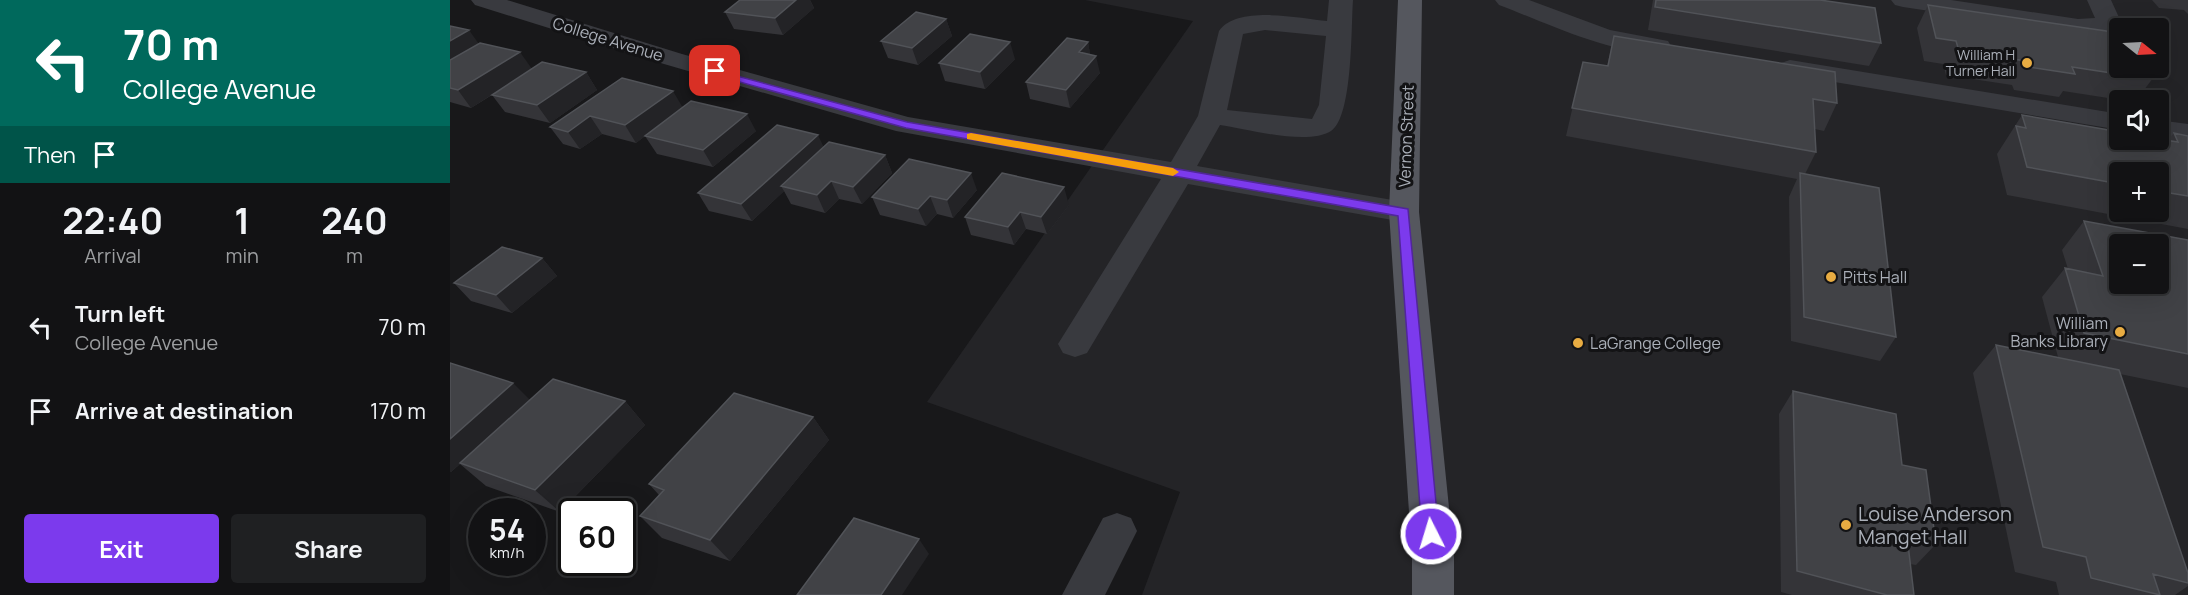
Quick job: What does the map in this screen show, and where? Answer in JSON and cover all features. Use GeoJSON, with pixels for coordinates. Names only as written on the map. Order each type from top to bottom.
{"type":"FeatureCollection","features":[{"type":"Feature","properties":{"kind":"main road","name":"Vernon Street"},"geometry":{"type":"LineString","coordinates":[[1410,0],[1404,212],[1433,557],[1433,595]]}},
{"type":"Feature","properties":{"kind":"street","name":"College Avenue"},"geometry":{"type":"LineString","coordinates":[[483,0],[673,59],[906,125],[1404,212]]}},
{"type":"Feature","properties":{"kind":"street"},"geometry":{"type":"LineString","coordinates":[[1212,116],[1318,127],[1327,121],[1332,105],[1341,0]]}},
{"type":"Feature","properties":{"kind":"street"},"geometry":{"type":"LineString","coordinates":[[1507,0],[1627,42],[1686,51]]}},
{"type":"Feature","properties":{"kind":"street"},"geometry":{"type":"LineString","coordinates":[[1903,0],[2078,26],[2110,24],[2099,0]]}},
{"type":"Feature","properties":{"kind":"street"},"geometry":{"type":"LineString","coordinates":[[1074,344],[1181,173],[1212,116],[1231,31],[1234,27],[1263,23],[1338,30]]}},
{"type":"Feature","properties":{"kind":"street"},"geometry":{"type":"LineString","coordinates":[[1769,64],[2109,120]]}},
{"type":"Feature","properties":{"kind":"street"},"geometry":{"type":"LineString","coordinates":[[2169,129],[2188,132]]}},
{"type":"Feature","properties":{"kind":"street"},"geometry":{"type":"LineString","coordinates":[[1083,595],[1117,531]]}},
{"type":"Feature","properties":{"kind":"shaded area","name":"LaGrange College"},"geometry":{"type":"Polygon","coordinates":[[[1085,0],[2188,0],[2188,595],[1142,595],[1180,492],[927,402],[1193,21],[1085,0]]]}},
{"type":"Feature","properties":{"kind":"building"},"geometry":{"type":"Polygon","coordinates":[[[740,0],[796,0],[775,18],[725,12],[740,0]]]}},
{"type":"Feature","properties":{"kind":"building"},"geometry":{"type":"Polygon","coordinates":[[[1656,0],[1820,0],[1875,8],[1881,43],[1655,7],[1656,0]]]}},
{"type":"Feature","properties":{"kind":"building"},"geometry":{"type":"Polygon","coordinates":[[[1928,5],[2109,31],[2109,73],[2072,67],[2075,74],[2029,67],[2026,61],[1959,51],[1956,41],[1936,38],[1928,5]]]}},
{"type":"Feature","properties":{"kind":"building"},"geometry":{"type":"Polygon","coordinates":[[[916,12],[946,19],[912,48],[881,41],[916,12]]]}},
{"type":"Feature","properties":{"kind":"building"},"geometry":{"type":"Polygon","coordinates":[[[450,26],[469,30],[450,41],[450,26]]]}},
{"type":"Feature","properties":{"kind":"building"},"geometry":{"type":"Polygon","coordinates":[[[970,34],[1010,42],[980,72],[939,63],[970,34]]]}},
{"type":"Feature","properties":{"kind":"building"},"geometry":{"type":"Polygon","coordinates":[[[1614,36],[1835,72],[1837,103],[1813,99],[1816,152],[1572,108],[1583,62],[1608,66],[1614,36]]]}},
{"type":"Feature","properties":{"kind":"building"},"geometry":{"type":"Polygon","coordinates":[[[1067,38],[1088,42],[1079,52],[1096,56],[1066,90],[1026,82],[1067,38]]]}},
{"type":"Feature","properties":{"kind":"building"},"geometry":{"type":"Polygon","coordinates":[[[480,43],[520,52],[458,90],[450,88],[450,60],[480,43]]]}},
{"type":"Feature","properties":{"kind":"building"},"geometry":{"type":"Polygon","coordinates":[[[542,62],[586,72],[537,105],[492,95],[542,62]]]}},
{"type":"Feature","properties":{"kind":"building"},"geometry":{"type":"Polygon","coordinates":[[[622,78],[673,91],[625,125],[590,116],[568,132],[550,127],[622,78]]]}},
{"type":"Feature","properties":{"kind":"building"},"geometry":{"type":"Polygon","coordinates":[[[691,101],[747,114],[703,150],[645,136],[691,101]]]}},
{"type":"Feature","properties":{"kind":"building"},"geometry":{"type":"Polygon","coordinates":[[[2022,115],[2109,130],[2109,150],[2169,150],[2169,141],[2178,142],[2174,133],[2188,136],[2188,196],[2169,193],[2169,162],[2109,162],[2109,182],[2027,167],[2016,126],[2026,128],[2022,115]]]}},
{"type":"Feature","properties":{"kind":"building"},"geometry":{"type":"Polygon","coordinates":[[[777,125],[818,135],[741,204],[698,193],[777,125]]]}},
{"type":"Feature","properties":{"kind":"building"},"geometry":{"type":"Polygon","coordinates":[[[829,142],[885,155],[853,187],[831,181],[817,195],[781,186],[829,142]]]}},
{"type":"Feature","properties":{"kind":"building"},"geometry":{"type":"Polygon","coordinates":[[[909,159],[971,173],[947,200],[930,196],[918,209],[872,197],[909,159]]]}},
{"type":"Feature","properties":{"kind":"building"},"geometry":{"type":"Polygon","coordinates":[[[1002,173],[1064,187],[1041,217],[1020,212],[1008,227],[965,217],[1002,173]]]}},
{"type":"Feature","properties":{"kind":"building","name":"Pitts Hall"},"geometry":{"type":"Polygon","coordinates":[[[1800,173],[1879,188],[1896,337],[1804,317],[1800,173]]]}},
{"type":"Feature","properties":{"kind":"building"},"geometry":{"type":"Polygon","coordinates":[[[2084,221],[2155,234],[2109,234],[2109,294],[2169,294],[2169,237],[2188,240],[2188,354],[2084,333],[2065,268],[2103,276],[2084,221]]]}},
{"type":"Feature","properties":{"kind":"building"},"geometry":{"type":"Polygon","coordinates":[[[502,247],[542,258],[496,295],[454,283],[502,247]]]}},
{"type":"Feature","properties":{"kind":"building"},"geometry":{"type":"Polygon","coordinates":[[[1996,345],[2119,370],[2188,573],[2188,583],[2153,574],[2160,595],[2091,578],[2086,557],[2043,547],[1996,345]]]}},
{"type":"Feature","properties":{"kind":"building"},"geometry":{"type":"Polygon","coordinates":[[[450,363],[513,383],[450,439],[450,363]]]}},
{"type":"Feature","properties":{"kind":"building"},"geometry":{"type":"Polygon","coordinates":[[[553,379],[625,401],[535,490],[460,463],[553,379]]]}},
{"type":"Feature","properties":{"kind":"building","name":"Louise Anderson Manget Hall"},"geometry":{"type":"Polygon","coordinates":[[[1793,391],[1896,414],[1902,465],[1926,470],[1936,544],[1907,536],[1914,595],[1887,595],[1797,571],[1793,391]]]}},
{"type":"Feature","properties":{"kind":"building"},"geometry":{"type":"Polygon","coordinates":[[[734,393],[813,417],[710,540],[640,516],[664,490],[649,484],[734,393]]]}},
{"type":"Feature","properties":{"kind":"building"},"geometry":{"type":"Polygon","coordinates":[[[854,518],[919,539],[881,595],[797,595],[854,518]]]}},
{"type":"Feature","properties":{"kind":"slow traffic"},"geometry":{"type":"LineString","coordinates":[[971,137],[1173,172]]}},
{"type":"Feature","properties":{"kind":"place","name":"William H Turner Hall"},"geometry":{"type":"Point","coordinates":[2027,63]}},
{"type":"Feature","properties":{"kind":"place","name":"Pitts Hall"},"geometry":{"type":"Point","coordinates":[1831,277]}},
{"type":"Feature","properties":{"kind":"place","name":"William Banks Library"},"geometry":{"type":"Point","coordinates":[2120,332]}},
{"type":"Feature","properties":{"kind":"place","name":"LaGrange College"},"geometry":{"type":"Point","coordinates":[1578,343]}},
{"type":"Feature","properties":{"kind":"place","name":"Louise Anderson Manget Hall"},"geometry":{"type":"Point","coordinates":[1846,525]}},
{"type":"Feature","properties":{"kind":"route"},"geometry":{"type":"LineString","coordinates":[[715,71],[906,125],[1404,212],[1431,534]]}}]}
